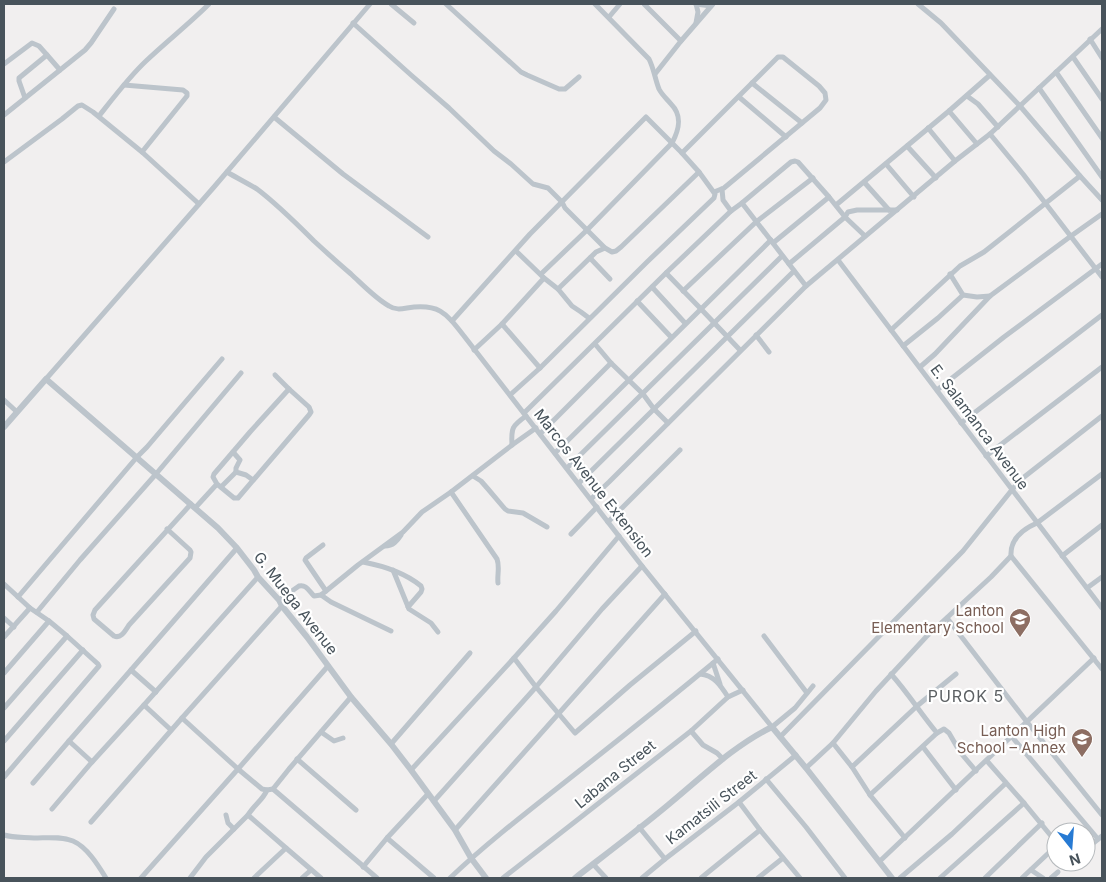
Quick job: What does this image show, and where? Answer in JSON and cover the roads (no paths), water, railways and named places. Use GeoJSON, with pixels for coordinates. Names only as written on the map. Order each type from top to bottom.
{"type":"FeatureCollection","features":[{"type":"Feature","properties":{"kind":"street"},"geometry":{"type":"LineString","coordinates":[[99,116],[145,62],[186,27],[209,4]]}},
{"type":"Feature","properties":{"kind":"street"},"geometry":{"type":"LineString","coordinates":[[4,427],[227,172],[370,4]]}},
{"type":"Feature","properties":{"kind":"street"},"geometry":{"type":"LineString","coordinates":[[391,4],[414,23]]}},
{"type":"Feature","properties":{"kind":"street"},"geometry":{"type":"LineString","coordinates":[[446,4],[526,75],[559,89],[565,89],[579,77]]}},
{"type":"Feature","properties":{"kind":"street"},"geometry":{"type":"LineString","coordinates":[[474,350],[502,324],[543,276],[672,143],[678,131],[678,115],[673,105],[660,91],[652,66],[646,56],[595,4]]}},
{"type":"Feature","properties":{"kind":"street"},"geometry":{"type":"LineString","coordinates":[[609,17],[620,4]]}},
{"type":"Feature","properties":{"kind":"street"},"geometry":{"type":"LineString","coordinates":[[644,4],[681,41]]}},
{"type":"Feature","properties":{"kind":"street"},"geometry":{"type":"LineString","coordinates":[[696,24],[698,12],[696,4],[712,5]]}},
{"type":"Feature","properties":{"kind":"street"},"geometry":{"type":"LineString","coordinates":[[918,4],[937,18],[1020,106],[1102,200]]}},
{"type":"Feature","properties":{"kind":"street"},"geometry":{"type":"LineString","coordinates":[[655,74],[712,5]]}},
{"type":"Feature","properties":{"kind":"street"},"geometry":{"type":"LineString","coordinates":[[4,115],[84,50],[91,43],[114,9]]}},
{"type":"Feature","properties":{"kind":"street"},"geometry":{"type":"LineString","coordinates":[[353,23],[449,108],[494,151],[533,184],[548,188],[598,242],[612,252],[618,249],[699,172]]}},
{"type":"Feature","properties":{"kind":"street"},"geometry":{"type":"LineString","coordinates":[[591,499],[806,286],[990,134],[1102,29]]}},
{"type":"Feature","properties":{"kind":"street"},"geometry":{"type":"LineString","coordinates":[[1090,39],[1102,58]]}},
{"type":"Feature","properties":{"kind":"street"},"geometry":{"type":"LineString","coordinates":[[4,64],[32,43],[39,46],[60,70]]}},
{"type":"Feature","properties":{"kind":"street"},"geometry":{"type":"LineString","coordinates":[[25,98],[19,78],[47,55]]}},
{"type":"Feature","properties":{"kind":"street"},"geometry":{"type":"LineString","coordinates":[[1073,56],[1102,99]]}},
{"type":"Feature","properties":{"kind":"street"},"geometry":{"type":"LineString","coordinates":[[682,153],[776,59],[781,57],[826,93],[826,100],[820,108],[722,189],[714,192]]}},
{"type":"Feature","properties":{"kind":"street"},"geometry":{"type":"LineString","coordinates":[[1056,72],[1102,138]]}},
{"type":"Feature","properties":{"kind":"street"},"geometry":{"type":"LineString","coordinates":[[836,205],[990,75]]}},
{"type":"Feature","properties":{"kind":"street"},"geometry":{"type":"LineString","coordinates":[[752,83],[802,123]]}},
{"type":"Feature","properties":{"kind":"street"},"geometry":{"type":"LineString","coordinates":[[124,85],[183,90],[187,93],[187,96],[142,152]]}},
{"type":"Feature","properties":{"kind":"street"},"geometry":{"type":"LineString","coordinates":[[1039,88],[1102,177]]}},
{"type":"Feature","properties":{"kind":"street"},"geometry":{"type":"LineString","coordinates":[[739,96],[786,137]]}},
{"type":"Feature","properties":{"kind":"street"},"geometry":{"type":"LineString","coordinates":[[966,96],[978,104],[998,127]]}},
{"type":"Feature","properties":{"kind":"street"},"geometry":{"type":"LineString","coordinates":[[4,162],[78,106],[84,105],[142,152],[199,204]]}},
{"type":"Feature","properties":{"kind":"street"},"geometry":{"type":"LineString","coordinates":[[949,111],[977,144]]}},
{"type":"Feature","properties":{"kind":"street"},"geometry":{"type":"LineString","coordinates":[[274,117],[343,174],[428,237]]}},
{"type":"Feature","properties":{"kind":"street"},"geometry":{"type":"LineString","coordinates":[[452,321],[535,228],[646,117],[699,172],[714,192],[714,198],[510,395]]}},
{"type":"Feature","properties":{"kind":"street"},"geometry":{"type":"LineString","coordinates":[[928,128],[955,161]]}},
{"type":"Feature","properties":{"kind":"street"},"geometry":{"type":"LineString","coordinates":[[990,134],[1102,277]]}},
{"type":"Feature","properties":{"kind":"street"},"geometry":{"type":"LineString","coordinates":[[907,146],[936,178]]}},
{"type":"Feature","properties":{"kind":"street"},"geometry":{"type":"LineString","coordinates":[[512,445],[514,426],[595,344],[731,211],[795,161],[813,178],[845,217],[865,236]]}},
{"type":"Feature","properties":{"kind":"street"},"geometry":{"type":"LineString","coordinates":[[886,164],[914,197]]}},
{"type":"Feature","properties":{"kind":"street","name":"Marcos Avenue Extension"},"geometry":{"type":"LineString","coordinates":[[227,172],[255,188],[270,200],[330,256],[390,307],[397,309],[416,306],[430,307],[442,312],[452,321],[642,566],[796,755],[892,878]]}},
{"type":"Feature","properties":{"kind":"street"},"geometry":{"type":"LineString","coordinates":[[891,330],[950,274],[964,263],[984,252],[1080,176]]}},
{"type":"Feature","properties":{"kind":"street"},"geometry":{"type":"LineString","coordinates":[[683,291],[756,222],[813,178]]}},
{"type":"Feature","properties":{"kind":"street"},"geometry":{"type":"LineString","coordinates":[[864,182],[889,210]]}},
{"type":"Feature","properties":{"kind":"street"},"geometry":{"type":"LineString","coordinates":[[722,189],[722,200],[731,211]]}},
{"type":"Feature","properties":{"kind":"street"},"geometry":{"type":"LineString","coordinates":[[555,453],[685,323],[772,242],[829,197]]}},
{"type":"Feature","properties":{"kind":"street"},"geometry":{"type":"LineString","coordinates":[[742,204],[806,286]]}},
{"type":"Feature","properties":{"kind":"street"},"geometry":{"type":"LineString","coordinates":[[557,207],[565,208]]}},
{"type":"Feature","properties":{"kind":"street"},"geometry":{"type":"LineString","coordinates":[[789,264],[845,217],[848,212],[857,210],[897,210]]}},
{"type":"Feature","properties":{"kind":"street"},"geometry":{"type":"LineString","coordinates":[[920,367],[941,348],[990,296],[1102,214]]}},
{"type":"Feature","properties":{"kind":"street"},"geometry":{"type":"LineString","coordinates":[[596,252],[598,242]]}},
{"type":"Feature","properties":{"kind":"street"},"geometry":{"type":"LineString","coordinates":[[558,289],[596,252],[605,248]]}},
{"type":"Feature","properties":{"kind":"street"},"geometry":{"type":"LineString","coordinates":[[516,251],[558,289],[566,301],[589,318]]}},
{"type":"Feature","properties":{"kind":"street"},"geometry":{"type":"LineString","coordinates":[[567,468],[782,256]]}},
{"type":"Feature","properties":{"kind":"street"},"geometry":{"type":"LineString","coordinates":[[590,258],[610,279]]}},
{"type":"Feature","properties":{"kind":"street","name":"E. Salamanca Avenue"},"geometry":{"type":"LineString","coordinates":[[838,260],[1102,608]]}},
{"type":"Feature","properties":{"kind":"street"},"geometry":{"type":"LineString","coordinates":[[937,390],[996,343],[1102,264]]}},
{"type":"Feature","properties":{"kind":"street"},"geometry":{"type":"LineString","coordinates":[[579,483],[794,271]]}},
{"type":"Feature","properties":{"kind":"street"},"geometry":{"type":"LineString","coordinates":[[666,273],[740,350]]}},
{"type":"Feature","properties":{"kind":"street"},"geometry":{"type":"LineString","coordinates":[[950,274],[963,295]]}},
{"type":"Feature","properties":{"kind":"street"},"geometry":{"type":"LineString","coordinates":[[652,287],[685,323]]}},
{"type":"Feature","properties":{"kind":"street"},"geometry":{"type":"LineString","coordinates":[[903,346],[963,295],[976,297],[990,296]]}},
{"type":"Feature","properties":{"kind":"street"},"geometry":{"type":"LineString","coordinates":[[638,301],[671,337]]}},
{"type":"Feature","properties":{"kind":"street"},"geometry":{"type":"LineString","coordinates":[[961,423],[1102,315]]}},
{"type":"Feature","properties":{"kind":"street"},"geometry":{"type":"LineString","coordinates":[[502,324],[540,368]]}},
{"type":"Feature","properties":{"kind":"street"},"geometry":{"type":"LineString","coordinates":[[756,335],[769,352]]}},
{"type":"Feature","properties":{"kind":"street"},"geometry":{"type":"LineString","coordinates":[[595,344],[668,424]]}},
{"type":"Feature","properties":{"kind":"street"},"geometry":{"type":"LineString","coordinates":[[18,597],[222,359]]}},
{"type":"Feature","properties":{"kind":"street"},"geometry":{"type":"LineString","coordinates":[[540,434],[611,363]]}},
{"type":"Feature","properties":{"kind":"street"},"geometry":{"type":"LineString","coordinates":[[986,456],[1102,367]]}},
{"type":"Feature","properties":{"kind":"street"},"geometry":{"type":"LineString","coordinates":[[37,612],[241,373]]}},
{"type":"Feature","properties":{"kind":"street"},"geometry":{"type":"LineString","coordinates":[[275,375],[289,388],[309,407],[311,412],[236,498],[219,485],[213,476],[289,388]]}},
{"type":"Feature","properties":{"kind":"street","name":"G. Muega Avenue"},"geometry":{"type":"LineString","coordinates":[[46,379],[218,528],[237,548],[258,578],[281,603],[351,697],[411,770],[455,830],[471,858],[486,878]]}},
{"type":"Feature","properties":{"kind":"street"},"geometry":{"type":"LineString","coordinates":[[4,400],[17,412]]}},
{"type":"Feature","properties":{"kind":"street"},"geometry":{"type":"LineString","coordinates":[[780,737],[963,550],[1024,476],[1102,416]]}},
{"type":"Feature","properties":{"kind":"street"},"geometry":{"type":"LineString","coordinates":[[90,822],[281,603],[299,586],[304,586],[314,596],[321,595],[403,532],[422,512],[536,428]]}},
{"type":"Feature","properties":{"kind":"street"},"geometry":{"type":"LineString","coordinates":[[608,522],[680,450]]}},
{"type":"Feature","properties":{"kind":"street"},"geometry":{"type":"LineString","coordinates":[[167,529],[190,550],[190,558],[120,636],[114,636],[94,619],[93,613],[167,529],[236,472],[240,460],[233,452]]}},
{"type":"Feature","properties":{"kind":"street"},"geometry":{"type":"LineString","coordinates":[[236,472],[246,475],[253,480]]}},
{"type":"Feature","properties":{"kind":"street"},"geometry":{"type":"LineString","coordinates":[[806,768],[833,743],[891,674],[926,637],[992,577],[1011,556],[1012,546],[1018,535],[1102,474]]}},
{"type":"Feature","properties":{"kind":"street"},"geometry":{"type":"LineString","coordinates":[[473,476],[481,481],[505,509],[522,513],[547,527]]}},
{"type":"Feature","properties":{"kind":"street"},"geometry":{"type":"LineString","coordinates":[[451,492],[497,559],[499,567],[498,583]]}},
{"type":"Feature","properties":{"kind":"street"},"geometry":{"type":"LineString","coordinates":[[571,534],[597,507]]}},
{"type":"Feature","properties":{"kind":"street"},"geometry":{"type":"LineString","coordinates":[[1062,556],[1102,525]]}},
{"type":"Feature","properties":{"kind":"street"},"geometry":{"type":"LineString","coordinates":[[411,770],[556,611],[619,536]]}},
{"type":"Feature","properties":{"kind":"street"},"geometry":{"type":"LineString","coordinates":[[323,545],[305,560],[326,591]]}},
{"type":"Feature","properties":{"kind":"street"},"geometry":{"type":"LineString","coordinates":[[33,783],[237,548]]}},
{"type":"Feature","properties":{"kind":"street"},"geometry":{"type":"LineString","coordinates":[[1011,556],[1102,669]]}},
{"type":"Feature","properties":{"kind":"street"},"geometry":{"type":"LineString","coordinates":[[363,562],[384,566],[417,583],[422,589],[421,592],[408,607]]}},
{"type":"Feature","properties":{"kind":"street"},"geometry":{"type":"LineString","coordinates":[[434,801],[642,566]]}},
{"type":"Feature","properties":{"kind":"street"},"geometry":{"type":"LineString","coordinates":[[392,570],[408,607],[411,611],[431,623],[438,632]]}},
{"type":"Feature","properties":{"kind":"street"},"geometry":{"type":"LineString","coordinates":[[1087,588],[1102,577]]}},
{"type":"Feature","properties":{"kind":"street"},"geometry":{"type":"LineString","coordinates":[[52,809],[258,578]]}},
{"type":"Feature","properties":{"kind":"street"},"geometry":{"type":"LineString","coordinates":[[4,584],[99,665],[99,668],[4,777]]}},
{"type":"Feature","properties":{"kind":"street"},"geometry":{"type":"LineString","coordinates":[[455,830],[665,594]]}},
{"type":"Feature","properties":{"kind":"street"},"geometry":{"type":"LineString","coordinates":[[321,595],[331,602],[391,632]]}},
{"type":"Feature","properties":{"kind":"street"},"geometry":{"type":"LineString","coordinates":[[4,637],[30,608]]}},
{"type":"Feature","properties":{"kind":"street"},"geometry":{"type":"LineString","coordinates":[[4,618],[14,627]]}},
{"type":"Feature","properties":{"kind":"street"},"geometry":{"type":"LineString","coordinates":[[946,618],[1102,814]]}},
{"type":"Feature","properties":{"kind":"street"},"geometry":{"type":"LineString","coordinates":[[4,674],[49,621]]}},
{"type":"Feature","properties":{"kind":"street"},"geometry":{"type":"LineString","coordinates":[[514,658],[575,733],[696,631]]}},
{"type":"Feature","properties":{"kind":"street"},"geometry":{"type":"LineString","coordinates":[[4,708],[67,636]]}},
{"type":"Feature","properties":{"kind":"street"},"geometry":{"type":"LineString","coordinates":[[764,636],[807,693]]}},
{"type":"Feature","properties":{"kind":"street"},"geometry":{"type":"LineString","coordinates":[[4,741],[83,650]]}},
{"type":"Feature","properties":{"kind":"street"},"geometry":{"type":"LineString","coordinates":[[391,744],[470,653]]}},
{"type":"Feature","properties":{"kind":"street"},"geometry":{"type":"LineString","coordinates":[[880,861],[1094,658]]}},
{"type":"Feature","properties":{"kind":"street"},"geometry":{"type":"LineString","coordinates":[[450,878],[471,858],[539,802],[718,659]]}},
{"type":"Feature","properties":{"kind":"street"},"geometry":{"type":"LineString","coordinates":[[713,664],[720,686]]}},
{"type":"Feature","properties":{"kind":"street"},"geometry":{"type":"LineString","coordinates":[[141,878],[328,666]]}},
{"type":"Feature","properties":{"kind":"street"},"geometry":{"type":"LineString","coordinates":[[131,670],[156,692]]}},
{"type":"Feature","properties":{"kind":"street"},"geometry":{"type":"LineString","coordinates":[[700,674],[710,676],[728,697]]}},
{"type":"Feature","properties":{"kind":"street"},"geometry":{"type":"LineString","coordinates":[[891,674],[937,733]]}},
{"type":"Feature","properties":{"kind":"street"},"geometry":{"type":"LineString","coordinates":[[852,767],[916,706],[956,674]]}},
{"type":"Feature","properties":{"kind":"street"},"geometry":{"type":"LineString","coordinates":[[575,878],[666,807],[723,759],[790,713],[813,686]]}},
{"type":"Feature","properties":{"kind":"street","name":"Labana Street"},"geometry":{"type":"LineString","coordinates":[[503,878],[691,731],[728,697],[743,690]]}},
{"type":"Feature","properties":{"kind":"street"},"geometry":{"type":"LineString","coordinates":[[190,878],[206,857],[248,815],[351,697]]}},
{"type":"Feature","properties":{"kind":"street"},"geometry":{"type":"LineString","coordinates":[[144,705],[171,730]]}},
{"type":"Feature","properties":{"kind":"street"},"geometry":{"type":"LineString","coordinates":[[182,718],[258,786],[270,790],[377,878]]}},
{"type":"Feature","properties":{"kind":"street"},"geometry":{"type":"LineString","coordinates":[[870,795],[937,733],[944,730],[949,733],[960,752],[976,771]]}},
{"type":"Feature","properties":{"kind":"street"},"geometry":{"type":"LineString","coordinates":[[691,731],[703,745],[723,759]]}},
{"type":"Feature","properties":{"kind":"street"},"geometry":{"type":"LineString","coordinates":[[321,732],[334,741],[343,738]]}},
{"type":"Feature","properties":{"kind":"street"},"geometry":{"type":"LineString","coordinates":[[1012,737],[1100,837]]}},
{"type":"Feature","properties":{"kind":"street"},"geometry":{"type":"LineString","coordinates":[[69,741],[92,762]]}},
{"type":"Feature","properties":{"kind":"street"},"geometry":{"type":"LineString","coordinates":[[833,743],[864,783],[870,795],[905,838]]}},
{"type":"Feature","properties":{"kind":"street"},"geometry":{"type":"LineString","coordinates":[[923,747],[956,790]]}},
{"type":"Feature","properties":{"kind":"street","name":"Kamatsili Street"},"geometry":{"type":"LineString","coordinates":[[642,878],[796,755]]}},
{"type":"Feature","properties":{"kind":"street"},"geometry":{"type":"LineString","coordinates":[[297,759],[356,810]]}},
{"type":"Feature","properties":{"kind":"street"},"geometry":{"type":"LineString","coordinates":[[987,761],[1046,828]]}},
{"type":"Feature","properties":{"kind":"street"},"geometry":{"type":"LineString","coordinates":[[766,779],[845,878]]}},
{"type":"Feature","properties":{"kind":"street"},"geometry":{"type":"LineString","coordinates":[[900,878],[952,834],[1006,783]]}},
{"type":"Feature","properties":{"kind":"street"},"geometry":{"type":"LineString","coordinates":[[363,867],[428,794]]}},
{"type":"Feature","properties":{"kind":"street"},"geometry":{"type":"LineString","coordinates":[[739,802],[800,878]]}},
{"type":"Feature","properties":{"kind":"street"},"geometry":{"type":"LineString","coordinates":[[940,878],[1024,802]]}},
{"type":"Feature","properties":{"kind":"street"},"geometry":{"type":"LineString","coordinates":[[248,815],[321,878]]}},
{"type":"Feature","properties":{"kind":"street"},"geometry":{"type":"LineString","coordinates":[[226,816],[228,823],[234,829]]}},
{"type":"Feature","properties":{"kind":"street"},"geometry":{"type":"LineString","coordinates":[[985,878],[1042,823]]}},
{"type":"Feature","properties":{"kind":"street"},"geometry":{"type":"LineString","coordinates":[[639,827],[665,859]]}},
{"type":"Feature","properties":{"kind":"street"},"geometry":{"type":"LineString","coordinates":[[701,878],[760,830]]}},
{"type":"Feature","properties":{"kind":"street"},"geometry":{"type":"LineString","coordinates":[[4,835],[72,840],[91,856],[106,878]]}},
{"type":"Feature","properties":{"kind":"street"},"geometry":{"type":"LineString","coordinates":[[387,838],[434,878]]}},
{"type":"Feature","properties":{"kind":"street"},"geometry":{"type":"LineString","coordinates":[[254,878],[286,848]]}},
{"type":"Feature","properties":{"kind":"street"},"geometry":{"type":"LineString","coordinates":[[1022,878],[1046,856]]}},
{"type":"Feature","properties":{"kind":"street"},"geometry":{"type":"LineString","coordinates":[[758,878],[783,858]]}},
{"type":"Feature","properties":{"kind":"street"},"geometry":{"type":"LineString","coordinates":[[593,864],[606,878]]}},
{"type":"Feature","properties":{"kind":"street"},"geometry":{"type":"LineString","coordinates":[[302,878],[311,870]]}},
{"type":"Feature","properties":{"kind":"street"},"geometry":{"type":"LineString","coordinates":[[1031,870],[1044,878]]}},
{"type":"Feature","properties":{"kind":"street"},"geometry":{"type":"LineString","coordinates":[[1051,878],[1058,872]]}},
{"type":"Feature","properties":{"kind":"place","name":"Lanton Elementary School"},"geometry":{"type":"Point","coordinates":[1020,638]}},
{"type":"Feature","properties":{"kind":"place","name":"Lanton High School – Annex"},"geometry":{"type":"Point","coordinates":[1082,758]}},
{"type":"Feature","properties":{"kind":"district","name":"PUROK 5"},"geometry":{"type":"Point","coordinates":[966,696]}}]}
